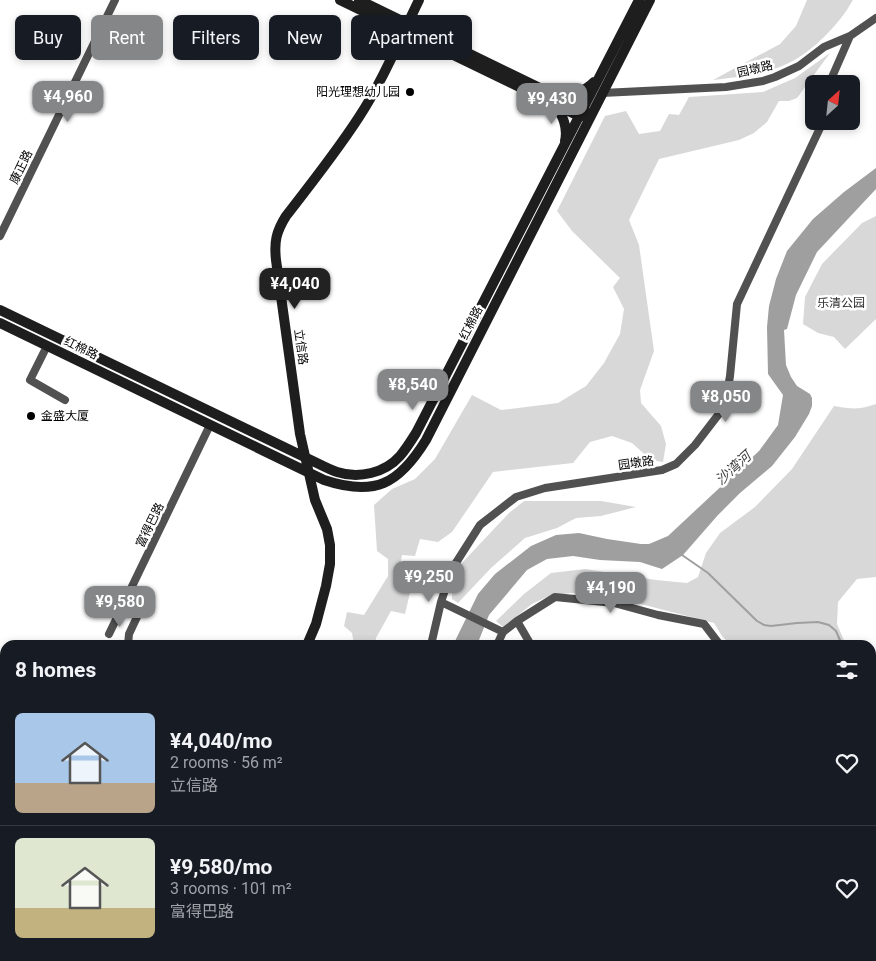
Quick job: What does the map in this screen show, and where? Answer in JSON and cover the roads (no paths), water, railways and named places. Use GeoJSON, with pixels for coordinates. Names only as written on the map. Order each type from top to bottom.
{"type":"FeatureCollection","features":[{"type":"Feature","properties":{"kind":"main road"},"geometry":{"type":"LineString","coordinates":[[340,0],[377,15]]}},
{"type":"Feature","properties":{"kind":"main road"},"geometry":{"type":"LineString","coordinates":[[359,0],[385,15]]}},
{"type":"Feature","properties":{"kind":"main road","name":"立信路"},"geometry":{"type":"LineString","coordinates":[[412,15],[419,0]]}},
{"type":"Feature","properties":{"kind":"main road","name":"红棉路"},"geometry":{"type":"LineString","coordinates":[[0,310],[306,458],[339,472],[358,475],[374,472],[387,466],[399,458],[416,433],[639,0]]}},
{"type":"Feature","properties":{"kind":"main road","name":"红棉路"},"geometry":{"type":"LineString","coordinates":[[0,323],[324,480],[355,488],[370,488],[384,484],[396,477],[408,466],[426,440],[650,0]]}},
{"type":"Feature","properties":{"kind":"main road"},"geometry":{"type":"LineString","coordinates":[[472,59],[590,117]]}},
{"type":"Feature","properties":{"kind":"main road","name":"立信路"},"geometry":{"type":"LineString","coordinates":[[310,640],[326,586],[330,564],[330,545],[327,529],[315,500],[300,434],[276,260],[276,236],[286,216],[359,117],[390,60]]}},
{"type":"Feature","properties":{"kind":"main road"},"geometry":{"type":"LineString","coordinates":[[552,98],[578,93],[593,84],[600,76]]}},
{"type":"Feature","properties":{"kind":"main road"},"geometry":{"type":"LineString","coordinates":[[552,98],[564,121],[566,130],[564,145]]}},
{"type":"Feature","properties":{"kind":"street","name":"康正路"},"geometry":{"type":"LineString","coordinates":[[0,236],[115,0]]}},
{"type":"Feature","properties":{"kind":"street","name":"园墩路"},"geometry":{"type":"LineString","coordinates":[[602,93],[726,86],[763,81],[799,66],[824,46],[850,36],[876,18]]}},
{"type":"Feature","properties":{"kind":"street"},"geometry":{"type":"LineString","coordinates":[[833,75],[850,36]]}},
{"type":"Feature","properties":{"kind":"street","name":"园墩路"},"geometry":{"type":"LineString","coordinates":[[433,640],[441,602],[452,569],[480,525],[516,497],[545,488],[662,470],[676,464],[726,406],[737,304],[819,130]]}},
{"type":"Feature","properties":{"kind":"street"},"geometry":{"type":"LineString","coordinates":[[47,346],[30,380],[66,400]]}},
{"type":"Feature","properties":{"kind":"street","name":"富得巴路"},"geometry":{"type":"LineString","coordinates":[[109,634],[210,425]]}},
{"type":"Feature","properties":{"kind":"street"},"geometry":{"type":"LineString","coordinates":[[499,640],[503,632],[517,621],[555,598],[614,603],[704,624],[716,640]]}},
{"type":"Feature","properties":{"kind":"street"},"geometry":{"type":"LineString","coordinates":[[441,602],[503,632]]}},
{"type":"Feature","properties":{"kind":"street"},"geometry":{"type":"LineString","coordinates":[[129,640],[137,617]]}},
{"type":"Feature","properties":{"kind":"street"},"geometry":{"type":"LineString","coordinates":[[517,621],[528,640]]}},
{"type":"Feature","properties":{"kind":"waterway"},"geometry":{"type":"LineString","coordinates":[[682,555],[708,573],[757,621],[764,625],[818,622],[829,625],[836,631],[840,640]]}},
{"type":"Feature","properties":{"kind":"place","name":"阳光理想幼儿园"},"geometry":{"type":"Point","coordinates":[410,92]}},
{"type":"Feature","properties":{"kind":"place","name":"金盛大厦"},"geometry":{"type":"Point","coordinates":[31,416]}},
{"type":"Feature","properties":{"kind":"park label","name":"乐清公园"},"geometry":{"type":"Point","coordinates":[841,303]}},
{"type":"Feature","properties":{"kind":"water label","name":"沙湾河"},"geometry":{"type":"Point","coordinates":[733,468]}}]}
